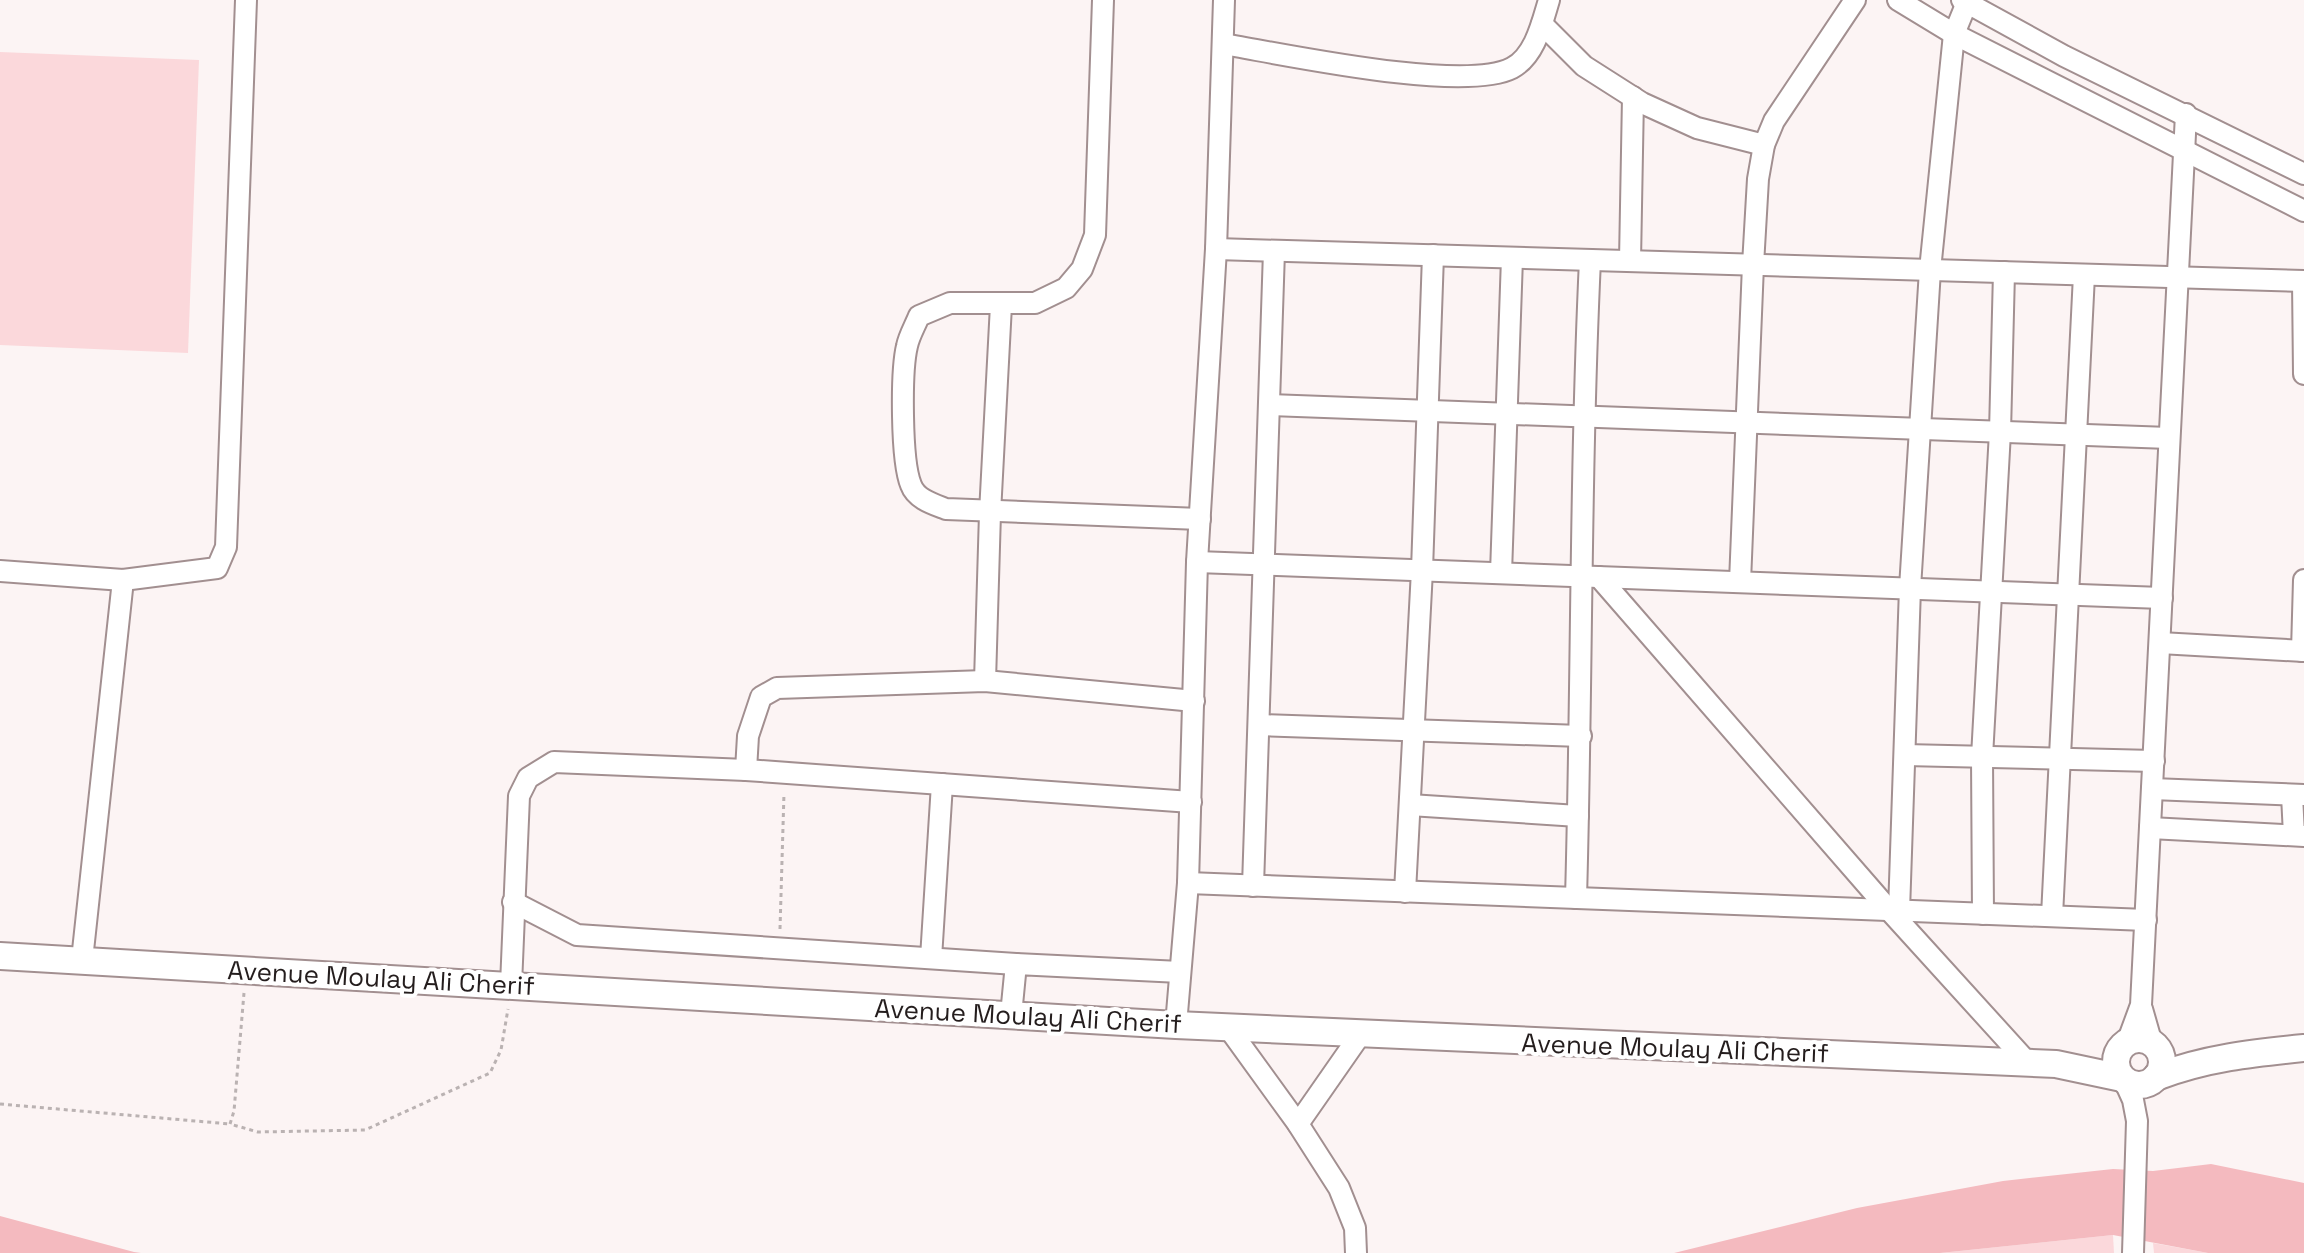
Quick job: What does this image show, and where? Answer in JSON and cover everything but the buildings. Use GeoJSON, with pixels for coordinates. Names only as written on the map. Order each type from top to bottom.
{"type":"FeatureCollection","features":[{"type":"Feature","properties":{"kind":"main road","name":"Avenue Moulay Ali Cherif"},"geometry":{"type":"LineString","coordinates":[[0,959],[82,960],[1360,1035],[2056,1064]]}},
{"type":"Feature","properties":{"kind":"main road"},"geometry":{"type":"LineString","coordinates":[[2056,1064],[2140,1045],[2228,1056]]}},
{"type":"Feature","properties":{"kind":"main road"},"geometry":{"type":"LineString","coordinates":[[2140,1045],[2162,1065],[2155,1078]]}},
{"type":"Feature","properties":{"kind":"main road"},"geometry":{"type":"LineString","coordinates":[[2123,1079],[2116,1065],[2119,1051],[2140,1045]]}},
{"type":"Feature","properties":{"kind":"main road"},"geometry":{"type":"LineString","coordinates":[[2056,1064],[2123,1079],[2136,1085],[2187,1065],[2228,1056],[2304,1048]]}},
{"type":"Feature","properties":{"kind":"street"},"geometry":{"type":"LineString","coordinates":[[0,571],[123,580],[217,568],[226,547],[246,0]]}},
{"type":"Feature","properties":{"kind":"street"},"geometry":{"type":"LineString","coordinates":[[1103,0],[1095,235],[1082,269],[1066,288],[1035,303],[950,303],[919,316],[907,346],[903,404],[907,469],[911,487],[927,502],[946,509],[1200,519]]}},
{"type":"Feature","properties":{"kind":"street"},"geometry":{"type":"LineString","coordinates":[[1176,1025],[1188,883],[1197,562],[1216,249],[1224,0]]}},
{"type":"Feature","properties":{"kind":"street"},"geometry":{"type":"LineString","coordinates":[[1223,44],[1369,68],[1463,77],[1492,75],[1513,67],[1529,51],[1549,0]]}},
{"type":"Feature","properties":{"kind":"street"},"geometry":{"type":"LineString","coordinates":[[1740,582],[1753,265],[1758,179],[1764,145],[1774,121],[1855,0]]}},
{"type":"Feature","properties":{"kind":"street"},"geometry":{"type":"LineString","coordinates":[[1898,0],[1954,34],[2304,211]]}},
{"type":"Feature","properties":{"kind":"street"},"geometry":{"type":"LineString","coordinates":[[1894,910],[1930,270],[1954,34],[1966,1],[2064,56],[2304,174]]}},
{"type":"Feature","properties":{"kind":"street"},"geometry":{"type":"LineString","coordinates":[[1542,24],[1584,66],[1633,97],[1697,128],[1764,145]]}},
{"type":"Feature","properties":{"kind":"street"},"geometry":{"type":"LineString","coordinates":[[1630,261],[1633,97]]}},
{"type":"Feature","properties":{"kind":"street"},"geometry":{"type":"LineString","coordinates":[[2140,1045],[2186,114]]}},
{"type":"Feature","properties":{"kind":"street"},"geometry":{"type":"LineString","coordinates":[[1216,249],[2304,281],[2304,374]]}},
{"type":"Feature","properties":{"kind":"street"},"geometry":{"type":"LineString","coordinates":[[1253,886],[1274,251]]}},
{"type":"Feature","properties":{"kind":"street"},"geometry":{"type":"LineString","coordinates":[[1405,892],[1422,570],[1433,255]]}},
{"type":"Feature","properties":{"kind":"street"},"geometry":{"type":"LineString","coordinates":[[1501,573],[1512,258]]}},
{"type":"Feature","properties":{"kind":"street"},"geometry":{"type":"LineString","coordinates":[[1576,898],[1581,736],[1591,576],[1583,416],[1590,260]]}},
{"type":"Feature","properties":{"kind":"street"},"geometry":{"type":"LineString","coordinates":[[1983,914],[1982,757],[2000,432],[2004,272]]}},
{"type":"Feature","properties":{"kind":"street"},"geometry":{"type":"LineString","coordinates":[[2052,916],[2084,275]]}},
{"type":"Feature","properties":{"kind":"street"},"geometry":{"type":"LineString","coordinates":[[985,681],[1001,305]]}},
{"type":"Feature","properties":{"kind":"street"},"geometry":{"type":"LineString","coordinates":[[1269,405],[2169,438]]}},
{"type":"Feature","properties":{"kind":"street"},"geometry":{"type":"LineString","coordinates":[[1197,562],[2162,598]]}},
{"type":"Feature","properties":{"kind":"street"},"geometry":{"type":"LineString","coordinates":[[1591,576],[1894,910],[2028,1063]]}},
{"type":"Feature","properties":{"kind":"street"},"geometry":{"type":"LineString","coordinates":[[82,960],[123,580]]}},
{"type":"Feature","properties":{"kind":"street"},"geometry":{"type":"LineString","coordinates":[[2160,643],[2303,651],[2304,580]]}},
{"type":"Feature","properties":{"kind":"street"},"geometry":{"type":"LineString","coordinates":[[746,770],[748,736],[761,697],[777,688],[985,681],[1194,701]]}},
{"type":"Feature","properties":{"kind":"street"},"geometry":{"type":"LineString","coordinates":[[1259,725],[1581,736]]}},
{"type":"Feature","properties":{"kind":"street"},"geometry":{"type":"LineString","coordinates":[[1905,755],[2154,761]]}},
{"type":"Feature","properties":{"kind":"street"},"geometry":{"type":"LineString","coordinates":[[511,985],[519,796],[528,778],[554,762],[784,772],[1191,802]]}},
{"type":"Feature","properties":{"kind":"street"},"geometry":{"type":"LineString","coordinates":[[931,958],[942,784]]}},
{"type":"Feature","properties":{"kind":"street"},"geometry":{"type":"LineString","coordinates":[[2150,828],[2299,836],[2298,795],[2152,789]]}},
{"type":"Feature","properties":{"kind":"street"},"geometry":{"type":"LineString","coordinates":[[1410,805],[1578,816]]}},
{"type":"Feature","properties":{"kind":"street"},"geometry":{"type":"LineString","coordinates":[[1188,883],[2146,920]]}},
{"type":"Feature","properties":{"kind":"street"},"geometry":{"type":"LineString","coordinates":[[513,902],[577,935],[1180,972]]}},
{"type":"Feature","properties":{"kind":"street"},"geometry":{"type":"LineString","coordinates":[[1011,1015],[1016,964]]}},
{"type":"Feature","properties":{"kind":"street"},"geometry":{"type":"LineString","coordinates":[[1227,1026],[1298,1124],[1339,1188],[1355,1228],[1356,1253]]}},
{"type":"Feature","properties":{"kind":"street"},"geometry":{"type":"LineString","coordinates":[[1298,1124],[1360,1035]]}},
{"type":"Feature","properties":{"kind":"street"},"geometry":{"type":"LineString","coordinates":[[2137,1121],[2155,1078]]}},
{"type":"Feature","properties":{"kind":"street"},"geometry":{"type":"LineString","coordinates":[[2123,1079],[2133,1100],[2137,1121],[2133,1248]]}},
{"type":"Feature","properties":{"kind":"path"},"geometry":{"type":"LineString","coordinates":[[779,949],[784,772]]}},
{"type":"Feature","properties":{"kind":"path"},"geometry":{"type":"LineString","coordinates":[[230,1124],[234,1111],[246,970]]}},
{"type":"Feature","properties":{"kind":"path"},"geometry":{"type":"LineString","coordinates":[[0,1104],[230,1124],[258,1132],[365,1130],[490,1073],[501,1050],[511,985]]}},
{"type":"Feature","properties":{"kind":"shaded area"},"geometry":{"type":"Polygon","coordinates":[[[0,52],[199,60],[188,353],[0,345],[0,52]]]}},
{"type":"Feature","properties":{"kind":"shaded area"},"geometry":{"type":"Polygon","coordinates":[[[2211,1164],[2304,1183],[2304,1253],[2208,1253],[2113,1235],[1940,1253],[1674,1253],[1857,1208],[2003,1181],[2113,1169],[2153,1171],[2211,1164]]]}},
{"type":"Feature","properties":{"kind":"shaded area"},"geometry":{"type":"Polygon","coordinates":[[[0,1216],[134,1252],[141,1253],[0,1253],[0,1216]]]}},
{"type":"Feature","properties":{"kind":"shaded area"},"geometry":{"type":"Polygon","coordinates":[[[2113,1235],[2114,1253],[1940,1253],[2113,1235]]]}},
{"type":"Feature","properties":{"kind":"shaded area"},"geometry":{"type":"Polygon","coordinates":[[[2153,1243],[2208,1253],[2154,1253],[2153,1243]]]}}]}
